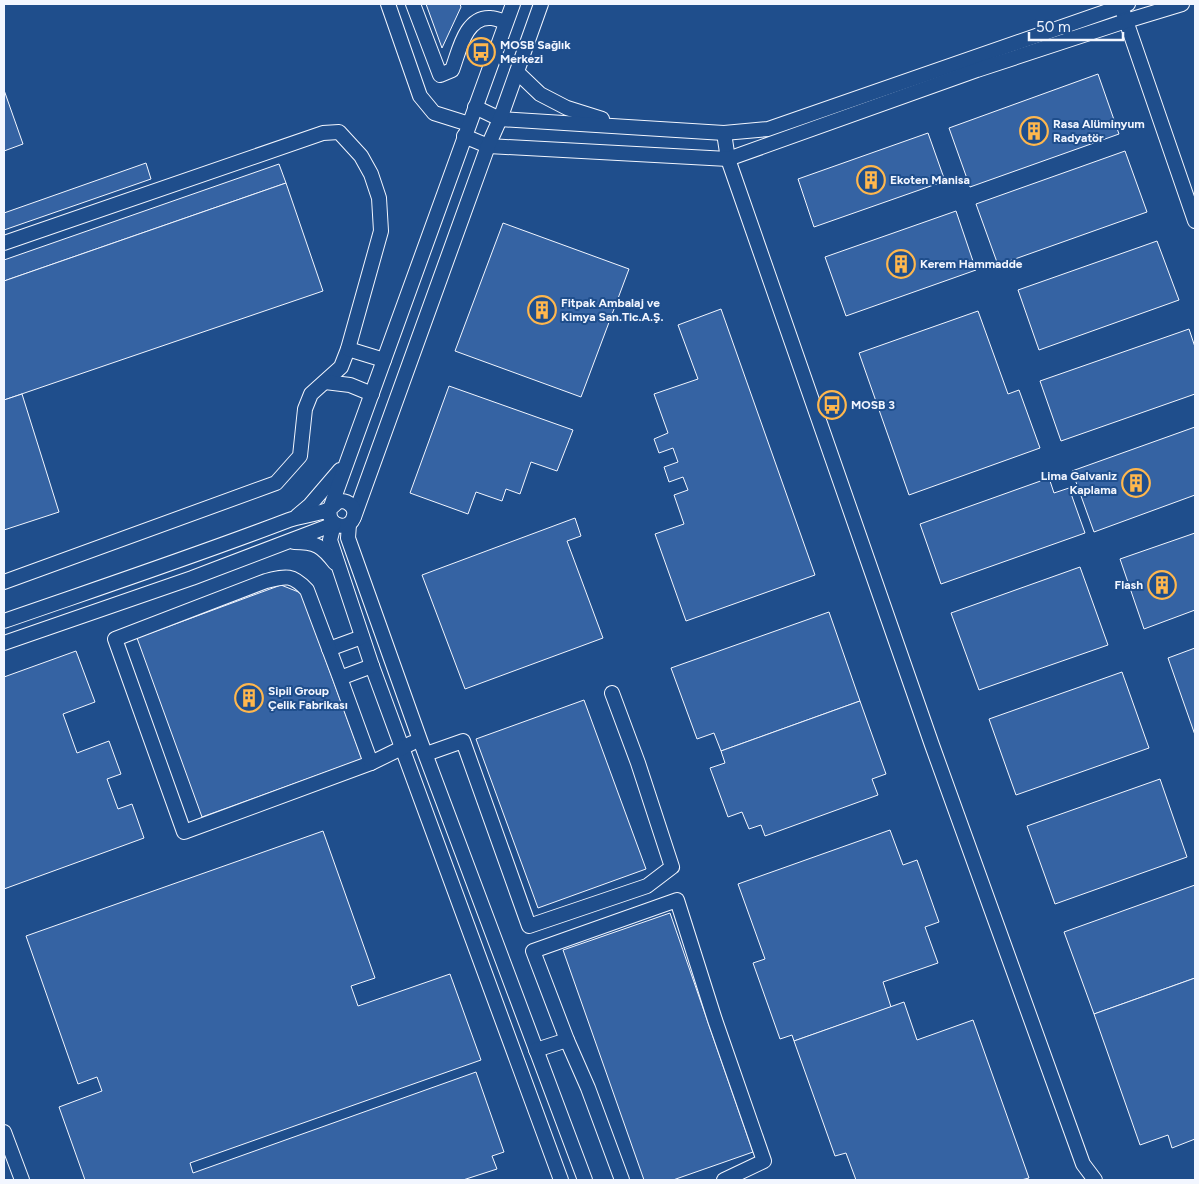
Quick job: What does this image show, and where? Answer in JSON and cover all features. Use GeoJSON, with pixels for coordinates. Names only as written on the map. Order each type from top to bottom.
{"type":"FeatureCollection","features":[{"type":"Feature","properties":{"kind":"street"},"geometry":{"type":"LineString","coordinates":[[388,4],[420,96],[434,113],[467,130],[488,146],[728,159],[874,106],[1182,4]]}},
{"type":"Feature","properties":{"kind":"street"},"geometry":{"type":"LineString","coordinates":[[413,4],[440,75],[452,70],[469,27],[477,20],[490,18],[506,22]]}},
{"type":"Feature","properties":{"kind":"street"},"geometry":{"type":"LineString","coordinates":[[513,4],[474,107],[330,509],[330,517],[334,524],[330,540],[372,666],[561,1180]]}},
{"type":"Feature","properties":{"kind":"street"},"geometry":{"type":"LineString","coordinates":[[4,643],[192,578],[334,524],[342,526],[352,520],[488,146],[542,4]]}},
{"type":"Feature","properties":{"kind":"street"},"geometry":{"type":"LineString","coordinates":[[474,107],[500,118],[724,133],[768,129],[1125,5],[1126,21],[1195,221]]}},
{"type":"Feature","properties":{"kind":"street"},"geometry":{"type":"LineString","coordinates":[[517,72],[540,94],[568,108],[627,126]]}},
{"type":"Feature","properties":{"kind":"street"},"geometry":{"type":"LineString","coordinates":[[4,243],[323,133],[339,132],[362,156],[371,174],[379,198],[381,231],[348,348],[341,367],[311,394],[305,409],[300,456],[276,483],[4,582]]}},
{"type":"Feature","properties":{"kind":"street"},"geometry":{"type":"LineString","coordinates":[[724,133],[728,159],[932,745],[1083,1164],[1095,1180]]}},
{"type":"Feature","properties":{"kind":"street"},"geometry":{"type":"LineString","coordinates":[[348,348],[384,360]]}},
{"type":"Feature","properties":{"kind":"street"},"geometry":{"type":"LineString","coordinates":[[325,382],[350,385],[372,394]]}},
{"type":"Feature","properties":{"kind":"street"},"geometry":{"type":"LineString","coordinates":[[294,518],[325,489],[348,459]]}},
{"type":"Feature","properties":{"kind":"street"},"geometry":{"type":"LineString","coordinates":[[4,621],[204,552],[294,518],[330,509],[336,503],[348,502],[353,509],[348,538],[420,740],[585,1180]]}},
{"type":"Feature","properties":{"kind":"street"},"geometry":{"type":"LineString","coordinates":[[289,542],[308,542],[320,546],[341,571]]}},
{"type":"Feature","properties":{"kind":"street"},"geometry":{"type":"LineString","coordinates":[[371,763],[307,590],[298,580],[283,577],[266,581],[115,638],[184,832],[371,763],[420,740]]}},
{"type":"Feature","properties":{"kind":"street"},"geometry":{"type":"LineString","coordinates":[[329,649],[362,637]]}},
{"type":"Feature","properties":{"kind":"street"},"geometry":{"type":"LineString","coordinates":[[340,678],[372,666]]}},
{"type":"Feature","properties":{"kind":"street"},"geometry":{"type":"LineString","coordinates":[[426,754],[463,742],[529,926],[647,886],[672,867],[638,763],[612,694]]}},
{"type":"Feature","properties":{"kind":"street"},"geometry":{"type":"LineString","coordinates":[[622,1180],[588,1088],[567,1040],[533,951],[677,900],[715,1020],[764,1161],[724,1180]]}},
{"type":"Feature","properties":{"kind":"street"},"geometry":{"type":"LineString","coordinates":[[536,1050],[567,1040]]}},
{"type":"Feature","properties":{"kind":"street"},"geometry":{"type":"LineString","coordinates":[[4,1132],[22,1180]]}},
{"type":"Feature","properties":{"kind":"building"},"geometry":{"type":"Polygon","coordinates":[[[426,4],[460,4],[461,7],[442,48],[426,4]]]}},
{"type":"Feature","properties":{"kind":"building","name":"Rasa Alüminyum Radyatör"},"geometry":{"type":"Polygon","coordinates":[[[1098,74],[1119,134],[970,187],[949,128],[1098,74]]]}},
{"type":"Feature","properties":{"kind":"building"},"geometry":{"type":"Polygon","coordinates":[[[4,90],[23,144],[4,151],[4,90]]]}},
{"type":"Feature","properties":{"kind":"building","name":"Ekoten Manisa"},"geometry":{"type":"Polygon","coordinates":[[[928,133],[945,181],[814,227],[798,179],[928,133]]]}},
{"type":"Feature","properties":{"kind":"building"},"geometry":{"type":"Polygon","coordinates":[[[1125,151],[1147,212],[998,265],[976,204],[1125,151]]]}},
{"type":"Feature","properties":{"kind":"building"},"geometry":{"type":"Polygon","coordinates":[[[146,163],[151,179],[4,230],[4,213],[146,163]]]}},
{"type":"Feature","properties":{"kind":"building"},"geometry":{"type":"Polygon","coordinates":[[[279,164],[286,183],[4,281],[4,260],[279,164]]]}},
{"type":"Feature","properties":{"kind":"building"},"geometry":{"type":"Polygon","coordinates":[[[286,183],[323,291],[4,400],[4,281],[286,183]]]}},
{"type":"Feature","properties":{"kind":"building","name":"Kerem Hammadde"},"geometry":{"type":"Polygon","coordinates":[[[956,211],[976,270],[846,316],[825,257],[956,211]]]}},
{"type":"Feature","properties":{"kind":"building","name":"Fitpak Ambalaj ve Kimya San.Tic.A.Ş."},"geometry":{"type":"Polygon","coordinates":[[[503,223],[629,269],[581,397],[455,351],[503,223]]]}},
{"type":"Feature","properties":{"kind":"building"},"geometry":{"type":"Polygon","coordinates":[[[1157,241],[1179,300],[1039,350],[1018,290],[1157,241]]]}},
{"type":"Feature","properties":{"kind":"building"},"geometry":{"type":"Polygon","coordinates":[[[721,309],[815,575],[686,621],[655,534],[684,524],[674,495],[688,490],[683,477],[669,482],[664,467],[678,462],[673,448],[659,453],[654,439],[668,433],[654,394],[698,379],[678,325],[721,309]]]}},
{"type":"Feature","properties":{"kind":"building"},"geometry":{"type":"Polygon","coordinates":[[[978,311],[1008,394],[1019,390],[1040,448],[909,495],[859,353],[978,311]]]}},
{"type":"Feature","properties":{"kind":"building"},"geometry":{"type":"Polygon","coordinates":[[[1189,329],[1195,347],[1195,394],[1061,441],[1040,381],[1189,329]]]}},
{"type":"Feature","properties":{"kind":"building"},"geometry":{"type":"Polygon","coordinates":[[[449,386],[573,430],[557,471],[531,462],[520,494],[506,489],[502,501],[476,492],[468,514],[410,493],[449,386]]]}},
{"type":"Feature","properties":{"kind":"building"},"geometry":{"type":"Polygon","coordinates":[[[22,394],[59,512],[4,530],[4,400],[22,394]]]}},
{"type":"Feature","properties":{"kind":"building","name":"Lima Galvaniz Kaplama"},"geometry":{"type":"Polygon","coordinates":[[[1195,427],[1195,495],[1094,532],[1072,471],[1195,427]]]}},
{"type":"Feature","properties":{"kind":"building"},"geometry":{"type":"Polygon","coordinates":[[[1049,478],[1054,493],[1069,488],[1085,533],[941,584],[920,524],[1049,478]]]}},
{"type":"Feature","properties":{"kind":"building"},"geometry":{"type":"Polygon","coordinates":[[[575,518],[581,536],[567,541],[603,638],[465,689],[422,575],[575,518]]]}},
{"type":"Feature","properties":{"kind":"building","name":"Flash"},"geometry":{"type":"Polygon","coordinates":[[[1195,533],[1195,610],[1144,629],[1120,559],[1195,533]]]}},
{"type":"Feature","properties":{"kind":"building"},"geometry":{"type":"Polygon","coordinates":[[[1080,567],[1108,645],[979,690],[951,613],[1080,567]]]}},
{"type":"Feature","properties":{"kind":"building","name":"Sipil Group Çelik Fabrikası"},"geometry":{"type":"Polygon","coordinates":[[[281,585],[301,593],[362,759],[202,817],[137,638],[281,585]]]}},
{"type":"Feature","properties":{"kind":"building"},"geometry":{"type":"Polygon","coordinates":[[[829,612],[860,701],[721,751],[714,733],[697,739],[671,668],[829,612]]]}},
{"type":"Feature","properties":{"kind":"building"},"geometry":{"type":"Polygon","coordinates":[[[1195,648],[1195,735],[1168,658],[1195,648]]]}},
{"type":"Feature","properties":{"kind":"building"},"geometry":{"type":"Polygon","coordinates":[[[76,651],[95,702],[63,714],[77,753],[109,741],[121,774],[107,779],[118,809],[132,804],[144,838],[4,889],[4,677],[76,651]]]}},
{"type":"Feature","properties":{"kind":"building"},"geometry":{"type":"Polygon","coordinates":[[[1122,672],[1149,748],[1016,795],[989,719],[1122,672]]]}},
{"type":"Feature","properties":{"kind":"building"},"geometry":{"type":"Polygon","coordinates":[[[584,700],[646,869],[538,908],[476,739],[584,700]]]}},
{"type":"Feature","properties":{"kind":"building"},"geometry":{"type":"Polygon","coordinates":[[[860,701],[886,774],[872,779],[878,795],[765,836],[761,825],[749,829],[742,812],[728,817],[710,768],[725,763],[721,751],[860,701]]]}},
{"type":"Feature","properties":{"kind":"building"},"geometry":{"type":"Polygon","coordinates":[[[1160,779],[1187,857],[1055,904],[1027,826],[1160,779]]]}},
{"type":"Feature","properties":{"kind":"building"},"geometry":{"type":"Polygon","coordinates":[[[890,830],[903,865],[917,860],[939,922],[925,927],[938,963],[883,982],[891,1007],[794,1041],[792,1035],[780,1039],[753,963],[765,959],[738,884],[890,830]]]}},
{"type":"Feature","properties":{"kind":"building"},"geometry":{"type":"Polygon","coordinates":[[[323,831],[375,978],[351,986],[358,1006],[450,974],[481,1060],[190,1163],[193,1173],[476,1072],[504,1152],[492,1156],[497,1169],[463,1180],[85,1180],[59,1107],[102,1091],[97,1077],[78,1084],[26,936],[323,831]]]}},
{"type":"Feature","properties":{"kind":"building"},"geometry":{"type":"Polygon","coordinates":[[[1195,885],[1195,978],[1094,1014],[1064,932],[1195,885]]]}},
{"type":"Feature","properties":{"kind":"building"},"geometry":{"type":"Polygon","coordinates":[[[670,913],[753,1152],[673,1180],[644,1180],[563,950],[670,913]]]}},
{"type":"Feature","properties":{"kind":"building"},"geometry":{"type":"Polygon","coordinates":[[[1195,978],[1195,1139],[1172,1148],[1168,1135],[1140,1145],[1094,1014],[1195,978]]]}},
{"type":"Feature","properties":{"kind":"building"},"geometry":{"type":"Polygon","coordinates":[[[904,1002],[917,1040],[973,1020],[1029,1178],[1021,1180],[856,1180],[846,1153],[835,1156],[794,1041],[904,1002]]]}},
{"type":"Feature","properties":{"kind":"place","name":"MOSB Sağlık Merkezi"},"geometry":{"type":"Point","coordinates":[481,52]}},
{"type":"Feature","properties":{"kind":"place","name":"Rasa Alüminyum Radyatör"},"geometry":{"type":"Point","coordinates":[1034,131]}},
{"type":"Feature","properties":{"kind":"place","name":"Ekoten Manisa"},"geometry":{"type":"Point","coordinates":[871,180]}},
{"type":"Feature","properties":{"kind":"place","name":"Kerem Hammadde"},"geometry":{"type":"Point","coordinates":[901,264]}},
{"type":"Feature","properties":{"kind":"place","name":"Fitpak Ambalaj ve Kimya San.Tic.A.Ş."},"geometry":{"type":"Point","coordinates":[542,310]}},
{"type":"Feature","properties":{"kind":"place","name":"MOSB 3"},"geometry":{"type":"Point","coordinates":[832,405]}},
{"type":"Feature","properties":{"kind":"place","name":"Lima Galvaniz Kaplama"},"geometry":{"type":"Point","coordinates":[1136,483]}},
{"type":"Feature","properties":{"kind":"place","name":"Flash"},"geometry":{"type":"Point","coordinates":[1162,585]}},
{"type":"Feature","properties":{"kind":"place","name":"Sipil Group Çelik Fabrikası"},"geometry":{"type":"Point","coordinates":[249,698]}}]}
